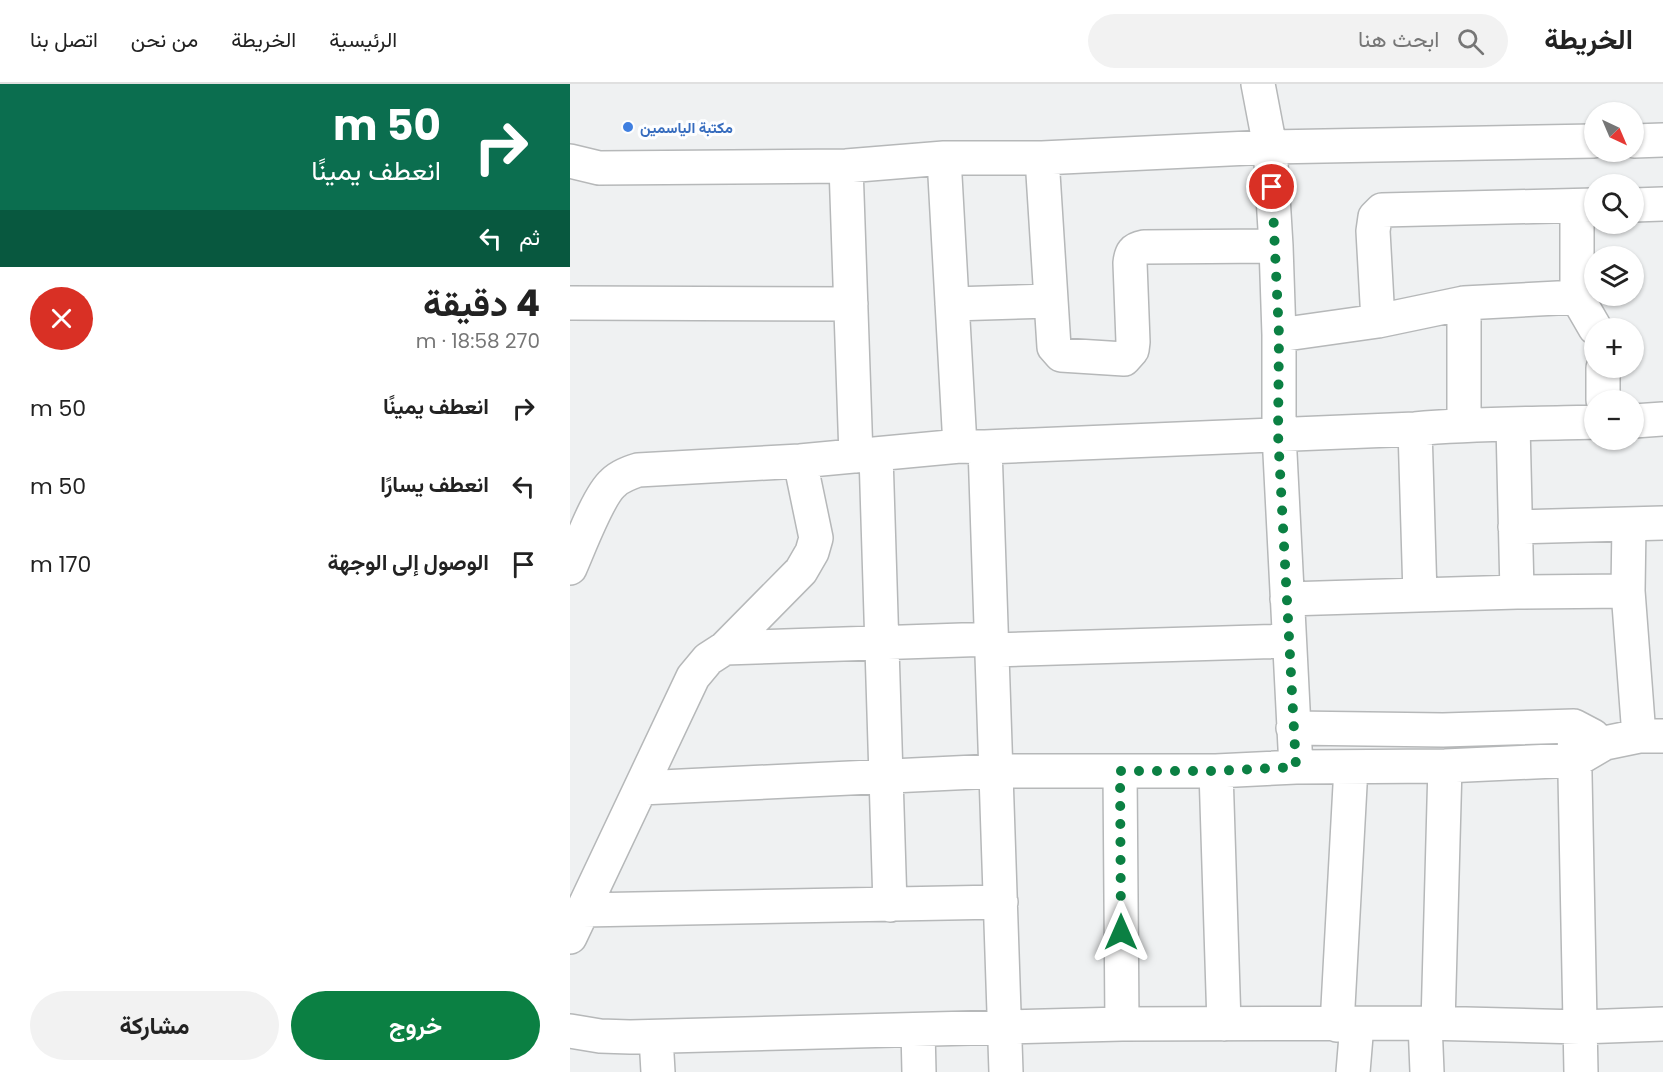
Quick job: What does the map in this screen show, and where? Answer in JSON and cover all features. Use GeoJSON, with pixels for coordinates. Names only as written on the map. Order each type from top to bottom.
{"type":"FeatureCollection","features":[{"type":"Feature","properties":{"kind":"street"},"geometry":{"type":"LineString","coordinates":[[1258,84],[1270,147],[1276,246],[1279,335],[1278,434],[1296,767]]}},
{"type":"Feature","properties":{"kind":"street"},"geometry":{"type":"LineString","coordinates":[[1644,141],[1663,140]]}},
{"type":"Feature","properties":{"kind":"street"},"geometry":{"type":"LineString","coordinates":[[570,161],[598,168],[846,166],[945,158],[1042,158],[1270,147],[1584,141]]}},
{"type":"Feature","properties":{"kind":"street"},"geometry":{"type":"LineString","coordinates":[[945,158],[952,304],[973,447],[992,644],[1006,1072]]}},
{"type":"Feature","properties":{"kind":"street"},"geometry":{"type":"LineString","coordinates":[[1042,158],[1054,347],[1057,352],[1070,357],[1124,358],[1132,350],[1130,263],[1131,255],[1136,249],[1144,247],[1276,246]]}},
{"type":"Feature","properties":{"kind":"street"},"geometry":{"type":"LineString","coordinates":[[846,166],[851,304],[882,643],[890,905]]}},
{"type":"Feature","properties":{"kind":"street"},"geometry":{"type":"LineString","coordinates":[[1644,205],[1663,204]]}},
{"type":"Feature","properties":{"kind":"street"},"geometry":{"type":"LineString","coordinates":[[1378,321],[1373,231],[1375,217],[1382,210],[1584,206]]}},
{"type":"Feature","properties":{"kind":"street"},"geometry":{"type":"LineString","coordinates":[[1584,226],[1577,297],[1589,318]]}},
{"type":"Feature","properties":{"kind":"street"},"geometry":{"type":"LineString","coordinates":[[1279,335],[1378,321],[1464,303],[1577,297]]}},
{"type":"Feature","properties":{"kind":"street"},"geometry":{"type":"LineString","coordinates":[[952,304],[1050,301]]}},
{"type":"Feature","properties":{"kind":"street"},"geometry":{"type":"LineString","coordinates":[[570,303],[851,304]]}},
{"type":"Feature","properties":{"kind":"street"},"geometry":{"type":"LineString","coordinates":[[1464,303],[1464,424]]}},
{"type":"Feature","properties":{"kind":"street"},"geometry":{"type":"LineString","coordinates":[[1644,420],[1663,419]]}},
{"type":"Feature","properties":{"kind":"street"},"geometry":{"type":"LineString","coordinates":[[570,568],[581,514],[610,484],[623,475],[638,470],[800,461],[973,447],[1415,429],[1464,424],[1584,422]]}},
{"type":"Feature","properties":{"kind":"street"},"geometry":{"type":"LineString","coordinates":[[1513,425],[1517,592]]}},
{"type":"Feature","properties":{"kind":"street"},"geometry":{"type":"LineString","coordinates":[[1415,429],[1420,595]]}},
{"type":"Feature","properties":{"kind":"street"},"geometry":{"type":"LineString","coordinates":[[800,461],[816,538],[812,552],[801,571],[725,648],[708,659],[693,677],[577,924],[890,905],[1001,902]]}},
{"type":"Feature","properties":{"kind":"street"},"geometry":{"type":"LineString","coordinates":[[1515,527],[1663,523]]}},
{"type":"Feature","properties":{"kind":"street"},"geometry":{"type":"LineString","coordinates":[[641,788],[996,771],[1216,771],[1296,767],[1445,766],[1576,760],[1605,743],[1651,736],[1628,591],[1629,524]]}},
{"type":"Feature","properties":{"kind":"street"},"geometry":{"type":"LineString","coordinates":[[1287,599],[1628,591]]}},
{"type":"Feature","properties":{"kind":"street"},"geometry":{"type":"LineString","coordinates":[[725,648],[882,643],[1288,641]]}},
{"type":"Feature","properties":{"kind":"street"},"geometry":{"type":"LineString","coordinates":[[1293,728],[1443,730],[1574,726],[1605,743]]}},
{"type":"Feature","properties":{"kind":"street"},"geometry":{"type":"LineString","coordinates":[[1574,726],[1581,1072]]}},
{"type":"Feature","properties":{"kind":"street"},"geometry":{"type":"LineString","coordinates":[[1427,1072],[1445,766]]}},
{"type":"Feature","properties":{"kind":"street"},"geometry":{"type":"LineString","coordinates":[[1350,767],[1347,1024],[1353,1072]]}},
{"type":"Feature","properties":{"kind":"street"},"geometry":{"type":"LineString","coordinates":[[1120,771],[1122,1024]]}},
{"type":"Feature","properties":{"kind":"street"},"geometry":{"type":"LineString","coordinates":[[1216,771],[1224,1024]]}},
{"type":"Feature","properties":{"kind":"street"},"geometry":{"type":"LineString","coordinates":[[570,1030],[600,1036],[657,1062],[918,1030],[1006,1025],[1431,1023],[1580,1027],[1663,1024]]}},
{"type":"Feature","properties":{"kind":"street"},"geometry":{"type":"LineString","coordinates":[[918,1030],[919,1072]]}},
{"type":"Feature","properties":{"kind":"place","name":"مكتبة الياسمين"},"geometry":{"type":"Point","coordinates":[628,127]}},
{"type":"Feature","properties":{"kind":"route"},"geometry":{"type":"LineString","coordinates":[[1121,932],[1120,771],[1216,771],[1296,767],[1278,434],[1279,335],[1272,187]]}}]}
